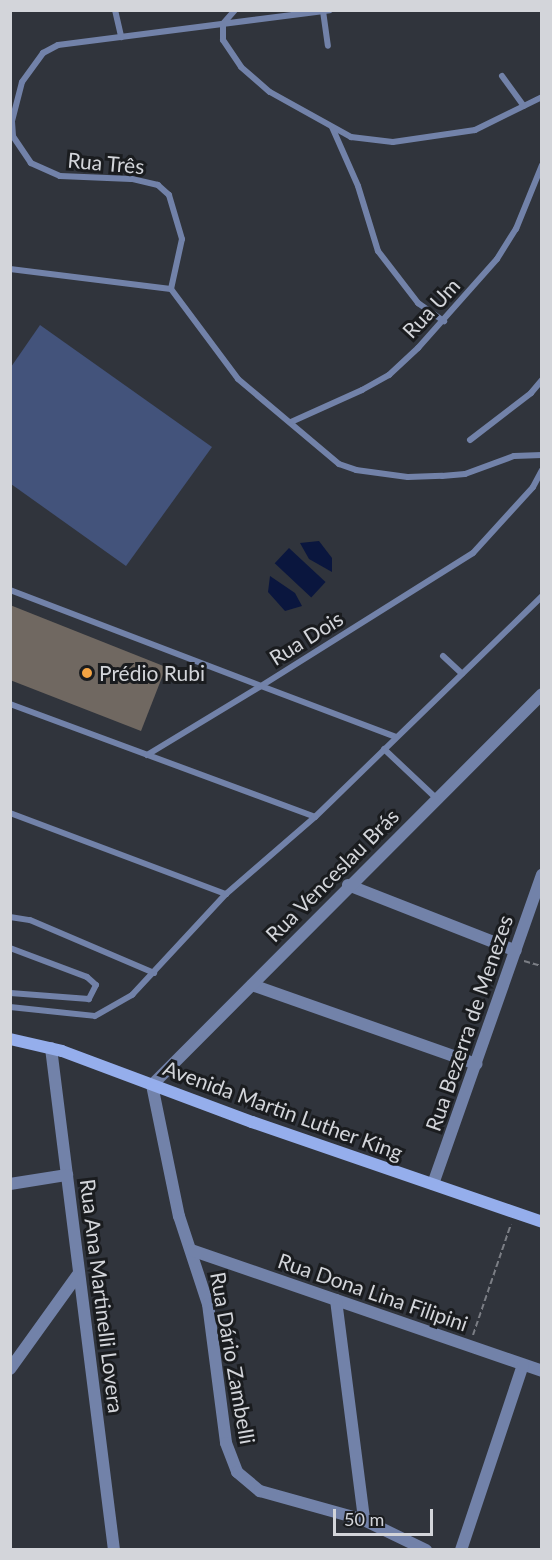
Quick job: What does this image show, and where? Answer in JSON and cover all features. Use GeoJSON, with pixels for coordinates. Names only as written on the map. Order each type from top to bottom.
{"type":"FeatureCollection","features":[{"type":"Feature","properties":{"kind":"main road","name":"Avenida Martin Luther King"},"geometry":{"type":"LineString","coordinates":[[10,1039],[51,1048],[542,1222]]}},
{"type":"Feature","properties":{"kind":"street","name":"Rua Venceslau Brás"},"geometry":{"type":"LineString","coordinates":[[152,1084],[348,885],[542,694]]}},
{"type":"Feature","properties":{"kind":"street"},"geometry":{"type":"LineString","coordinates":[[526,708],[542,708]]}},
{"type":"Feature","properties":{"kind":"street","name":"Rua Bezerra de Menezes"},"geometry":{"type":"LineString","coordinates":[[433,1184],[542,875]]}},
{"type":"Feature","properties":{"kind":"street"},"geometry":{"type":"LineString","coordinates":[[348,885],[514,954]]}},
{"type":"Feature","properties":{"kind":"street"},"geometry":{"type":"LineString","coordinates":[[252,985],[476,1064]]}},
{"type":"Feature","properties":{"kind":"street","name":"Rua Ana Martinelli Lovera"},"geometry":{"type":"LineString","coordinates":[[51,1048],[114,1550]]}},
{"type":"Feature","properties":{"kind":"street","name":"Rua Dário Zambelli"},"geometry":{"type":"LineString","coordinates":[[152,1084],[179,1216],[208,1304],[226,1443],[237,1472],[260,1491],[364,1520],[426,1550]]}},
{"type":"Feature","properties":{"kind":"street"},"geometry":{"type":"LineString","coordinates":[[10,1184],[67,1175]]}},
{"type":"Feature","properties":{"kind":"street","name":"Rua Dona Lina Filipini"},"geometry":{"type":"LineString","coordinates":[[191,1250],[542,1371]]}},
{"type":"Feature","properties":{"kind":"street"},"geometry":{"type":"LineString","coordinates":[[10,1369],[80,1273]]}},
{"type":"Feature","properties":{"kind":"street"},"geometry":{"type":"LineString","coordinates":[[336,1300],[364,1520]]}},
{"type":"Feature","properties":{"kind":"street"},"geometry":{"type":"LineString","coordinates":[[461,1550],[523,1365]]}},
{"type":"Feature","properties":{"kind":"lane"},"geometry":{"type":"LineString","coordinates":[[115,10],[121,37]]}},
{"type":"Feature","properties":{"kind":"lane"},"geometry":{"type":"LineString","coordinates":[[235,10],[223,24],[223,40],[241,67],[270,92],[332,127],[371,141],[434,139],[475,130],[542,97]]}},
{"type":"Feature","properties":{"kind":"lane"},"geometry":{"type":"LineString","coordinates":[[327,11],[328,46]]}},
{"type":"Feature","properties":{"kind":"lane","name":"Rua Três"},"geometry":{"type":"LineString","coordinates":[[171,289],[181,261],[182,239],[169,195],[158,185],[131,179],[48,173],[31,163],[13,135],[16,97],[33,64],[44,53],[58,45],[327,11]]}},
{"type":"Feature","properties":{"kind":"lane"},"geometry":{"type":"LineString","coordinates":[[502,76],[524,106]]}},
{"type":"Feature","properties":{"kind":"lane"},"geometry":{"type":"LineString","coordinates":[[332,127],[358,186],[378,251],[418,303],[444,321]]}},
{"type":"Feature","properties":{"kind":"lane","name":"Rua Um"},"geometry":{"type":"LineString","coordinates":[[291,422],[389,375],[444,321],[497,259],[516,229],[542,165]]}},
{"type":"Feature","properties":{"kind":"lane"},"geometry":{"type":"LineString","coordinates":[[10,269],[171,289],[238,379],[339,464],[381,475],[465,474],[514,456],[542,455]]}},
{"type":"Feature","properties":{"kind":"lane"},"geometry":{"type":"LineString","coordinates":[[470,440],[531,393],[542,380]]}},
{"type":"Feature","properties":{"kind":"lane","name":"Rua Dois"},"geometry":{"type":"LineString","coordinates":[[10,590],[261,686],[472,553],[532,487],[542,470]]}},
{"type":"Feature","properties":{"kind":"lane"},"geometry":{"type":"LineString","coordinates":[[10,1007],[95,1016],[132,995],[226,894],[315,817],[542,596]]}},
{"type":"Feature","properties":{"kind":"lane"},"geometry":{"type":"LineString","coordinates":[[443,656],[462,674]]}},
{"type":"Feature","properties":{"kind":"lane"},"geometry":{"type":"LineString","coordinates":[[147,755],[261,686],[396,737]]}},
{"type":"Feature","properties":{"kind":"lane"},"geometry":{"type":"LineString","coordinates":[[10,704],[315,817]]}},
{"type":"Feature","properties":{"kind":"lane"},"geometry":{"type":"LineString","coordinates":[[384,749],[436,798]]}},
{"type":"Feature","properties":{"kind":"lane"},"geometry":{"type":"LineString","coordinates":[[10,813],[226,894]]}},
{"type":"Feature","properties":{"kind":"lane"},"geometry":{"type":"LineString","coordinates":[[10,917],[30,920],[154,973]]}},
{"type":"Feature","properties":{"kind":"lane"},"geometry":{"type":"LineString","coordinates":[[10,948],[87,977],[96,985],[89,999],[10,993]]}},
{"type":"Feature","properties":{"kind":"path"},"geometry":{"type":"LineString","coordinates":[[514,954],[542,966]]}},
{"type":"Feature","properties":{"kind":"path"},"geometry":{"type":"LineString","coordinates":[[469,1346],[515,1213]]}},
{"type":"Feature","properties":{"kind":"shaded area"},"geometry":{"type":"Polygon","coordinates":[[[40,325],[212,447],[126,566],[11,484],[11,367],[40,325]]]}},
{"type":"Feature","properties":{"kind":"shaded area"},"geometry":{"type":"Polygon","coordinates":[[[319,541],[332,558],[332,572],[309,559],[300,543],[319,541]]]}},
{"type":"Feature","properties":{"kind":"shaded area"},"geometry":{"type":"Polygon","coordinates":[[[289,548],[326,582],[311,597],[275,563],[289,548]]]}},
{"type":"Feature","properties":{"kind":"shaded area"},"geometry":{"type":"Polygon","coordinates":[[[270,576],[295,593],[302,606],[285,611],[268,592],[270,576]]]}},
{"type":"Feature","properties":{"kind":"building","name":"Prédio Rubi"},"geometry":{"type":"Polygon","coordinates":[[[10,605],[166,667],[141,731],[10,680],[10,605]]]}},
{"type":"Feature","properties":{"kind":"place","name":"Prédio Rubi"},"geometry":{"type":"Point","coordinates":[87,673]}}]}
